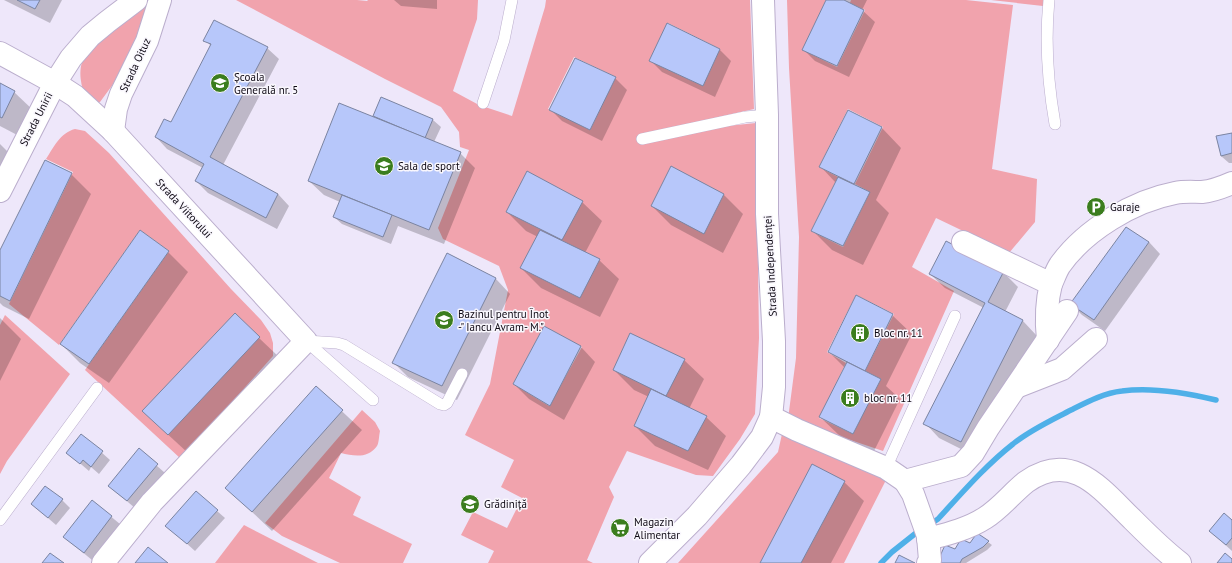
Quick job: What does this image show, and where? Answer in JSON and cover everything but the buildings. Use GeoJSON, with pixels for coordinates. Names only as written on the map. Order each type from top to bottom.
{"type":"FeatureCollection","features":[{"type":"Feature","properties":{"kind":"street"},"geometry":{"type":"LineString","coordinates":[[55,82],[71,58],[90,36],[136,0]]}},
{"type":"Feature","properties":{"kind":"street","name":"Strada Oituz"},"geometry":{"type":"LineString","coordinates":[[113,131],[119,99],[147,41],[160,0]]}},
{"type":"Feature","properties":{"kind":"street","name":"Strada Independenței"},"geometry":{"type":"LineString","coordinates":[[650,563],[697,516],[741,465],[762,437],[770,417],[774,387],[774,341],[767,214],[767,115],[763,0]]}},
{"type":"Feature","properties":{"kind":"street","name":"Strada Unirii"},"geometry":{"type":"LineString","coordinates":[[0,53],[55,82],[0,191]]}},
{"type":"Feature","properties":{"kind":"street","name":"Strada Viitorului"},"geometry":{"type":"LineString","coordinates":[[55,82],[75,96],[113,131],[306,341]]}},
{"type":"Feature","properties":{"kind":"street"},"geometry":{"type":"LineString","coordinates":[[1048,340],[1046,316],[1050,284],[1060,266],[1075,247],[1092,232],[1114,217],[1136,206],[1167,194],[1185,191],[1203,192],[1224,187],[1232,183]]}},
{"type":"Feature","properties":{"kind":"street"},"geometry":{"type":"LineString","coordinates":[[963,242],[1050,284]]}},
{"type":"Feature","properties":{"kind":"street"},"geometry":{"type":"LineString","coordinates":[[905,481],[961,466],[973,453],[988,428],[1067,311]]}},
{"type":"Feature","properties":{"kind":"street"},"geometry":{"type":"LineString","coordinates":[[1016,387],[1062,369],[1096,339]]}},
{"type":"Feature","properties":{"kind":"street"},"geometry":{"type":"LineString","coordinates":[[103,563],[152,502],[306,341]]}},
{"type":"Feature","properties":{"kind":"street"},"geometry":{"type":"LineString","coordinates":[[770,417],[886,468],[905,481],[913,494],[928,538],[930,560],[928,563]]}},
{"type":"Feature","properties":{"kind":"street"},"geometry":{"type":"LineString","coordinates":[[928,538],[957,531],[985,519],[1026,482],[1043,473],[1056,469],[1073,472],[1090,479],[1112,498],[1132,520],[1180,563]]}},
{"type":"Feature","properties":{"kind":"lane"},"geometry":{"type":"LineString","coordinates":[[483,103],[504,40],[512,0]]}},
{"type":"Feature","properties":{"kind":"lane"},"geometry":{"type":"LineString","coordinates":[[1049,0],[1049,76],[1055,124]]}},
{"type":"Feature","properties":{"kind":"lane"},"geometry":{"type":"LineString","coordinates":[[642,139],[745,117],[767,115]]}},
{"type":"Feature","properties":{"kind":"lane"},"geometry":{"type":"LineString","coordinates":[[886,468],[955,316]]}},
{"type":"Feature","properties":{"kind":"lane"},"geometry":{"type":"LineString","coordinates":[[306,341],[337,343],[344,345],[440,404],[444,405],[447,403],[462,374]]}},
{"type":"Feature","properties":{"kind":"lane","name":"Strada Viitorului"},"geometry":{"type":"LineString","coordinates":[[306,341],[373,400]]}},
{"type":"Feature","properties":{"kind":"lane"},"geometry":{"type":"LineString","coordinates":[[0,520],[97,388]]}},
{"type":"Feature","properties":{"kind":"shaded area"},"geometry":{"type":"Polygon","coordinates":[[[236,0],[478,0],[477,19],[453,91],[479,105],[512,116],[546,0],[750,0],[754,109],[640,135],[756,123],[759,338],[755,414],[740,439],[713,476],[696,475],[627,451],[609,487],[614,497],[587,560],[593,563],[488,563],[494,551],[461,535],[473,512],[507,528],[522,498],[501,487],[514,460],[465,435],[490,384],[508,290],[499,266],[443,239],[438,228],[469,150],[460,147],[459,132],[441,107],[236,0]],[[668,23],[649,61],[703,86],[720,49],[668,23]],[[574,57],[548,109],[590,130],[616,77],[574,57]],[[544,326],[513,384],[549,406],[582,347],[544,326]]]}},
{"type":"Feature","properties":{"kind":"shaded area"},"geometry":{"type":"Polygon","coordinates":[[[787,0],[826,0],[803,50],[837,67],[865,10],[850,3],[851,0],[966,0],[1013,5],[992,169],[1037,179],[1035,222],[1009,253],[936,218],[912,267],[954,291],[883,451],[788,419],[796,358],[799,237],[789,68],[787,0]],[[848,109],[819,167],[838,177],[811,231],[843,247],[870,192],[855,184],[883,127],[848,109]],[[856,295],[827,352],[846,363],[819,418],[853,434],[881,379],[865,371],[894,314],[856,295]]]}},
{"type":"Feature","properties":{"kind":"shaded area"},"geometry":{"type":"Polygon","coordinates":[[[991,0],[1043,0],[1043,6],[991,0]]]}},
{"type":"Feature","properties":{"kind":"shaded area"},"geometry":{"type":"Polygon","coordinates":[[[153,2],[125,68],[100,102],[96,103],[90,99],[82,88],[80,73],[81,65],[88,51],[114,27],[153,2]]]}},
{"type":"Feature","properties":{"kind":"shaded area"},"geometry":{"type":"Polygon","coordinates":[[[75,129],[85,131],[109,153],[231,289],[261,320],[270,333],[273,343],[273,356],[181,459],[85,370],[169,251],[140,230],[59,345],[9,304],[73,172],[46,159],[61,137],[75,129]]]}},
{"type":"Feature","properties":{"kind":"shaded area"},"geometry":{"type":"Polygon","coordinates":[[[5,315],[70,374],[7,461],[0,474],[0,325],[5,315]]]}},
{"type":"Feature","properties":{"kind":"shaded area"},"geometry":{"type":"Polygon","coordinates":[[[362,410],[375,422],[380,431],[378,445],[365,455],[355,456],[341,453],[329,478],[361,497],[353,515],[412,544],[403,563],[340,563],[282,536],[265,523],[362,410]]]}},
{"type":"Feature","properties":{"kind":"shaded area"},"geometry":{"type":"Polygon","coordinates":[[[782,434],[886,480],[844,563],[678,563],[778,452],[782,434]]]}},
{"type":"Feature","properties":{"kind":"shaded area"},"geometry":{"type":"Polygon","coordinates":[[[244,525],[318,563],[215,563],[244,525]]]}},
{"type":"Feature","properties":{"kind":"waterway"},"geometry":{"type":"LineString","coordinates":[[929,525],[938,519],[983,471],[1013,444],[1041,426],[1089,401],[1115,392],[1133,390],[1157,390],[1216,400]]}},
{"type":"Feature","properties":{"kind":"waterway"},"geometry":{"type":"LineString","coordinates":[[881,563],[892,552],[921,529]]}},
{"type":"Feature","properties":{"kind":"place","name":"Școala Generală nr. 5"},"geometry":{"type":"Point","coordinates":[220,83]}},
{"type":"Feature","properties":{"kind":"place","name":"Sala de sport"},"geometry":{"type":"Point","coordinates":[384,166]}},
{"type":"Feature","properties":{"kind":"place","name":"Garaje"},"geometry":{"type":"Point","coordinates":[1096,207]}},
{"type":"Feature","properties":{"kind":"place","name":"Bazinul pentru Înot -\" Iancu Avram- M.\""},"geometry":{"type":"Point","coordinates":[444,320]}},
{"type":"Feature","properties":{"kind":"place","name":"Bloc nr. 11"},"geometry":{"type":"Point","coordinates":[860,333]}},
{"type":"Feature","properties":{"kind":"place","name":"bloc nr. 11"},"geometry":{"type":"Point","coordinates":[850,398]}},
{"type":"Feature","properties":{"kind":"place","name":"Grădiniță"},"geometry":{"type":"Point","coordinates":[470,504]}},
{"type":"Feature","properties":{"kind":"place","name":"Magazin Alimentar"},"geometry":{"type":"Point","coordinates":[620,528]}}]}
